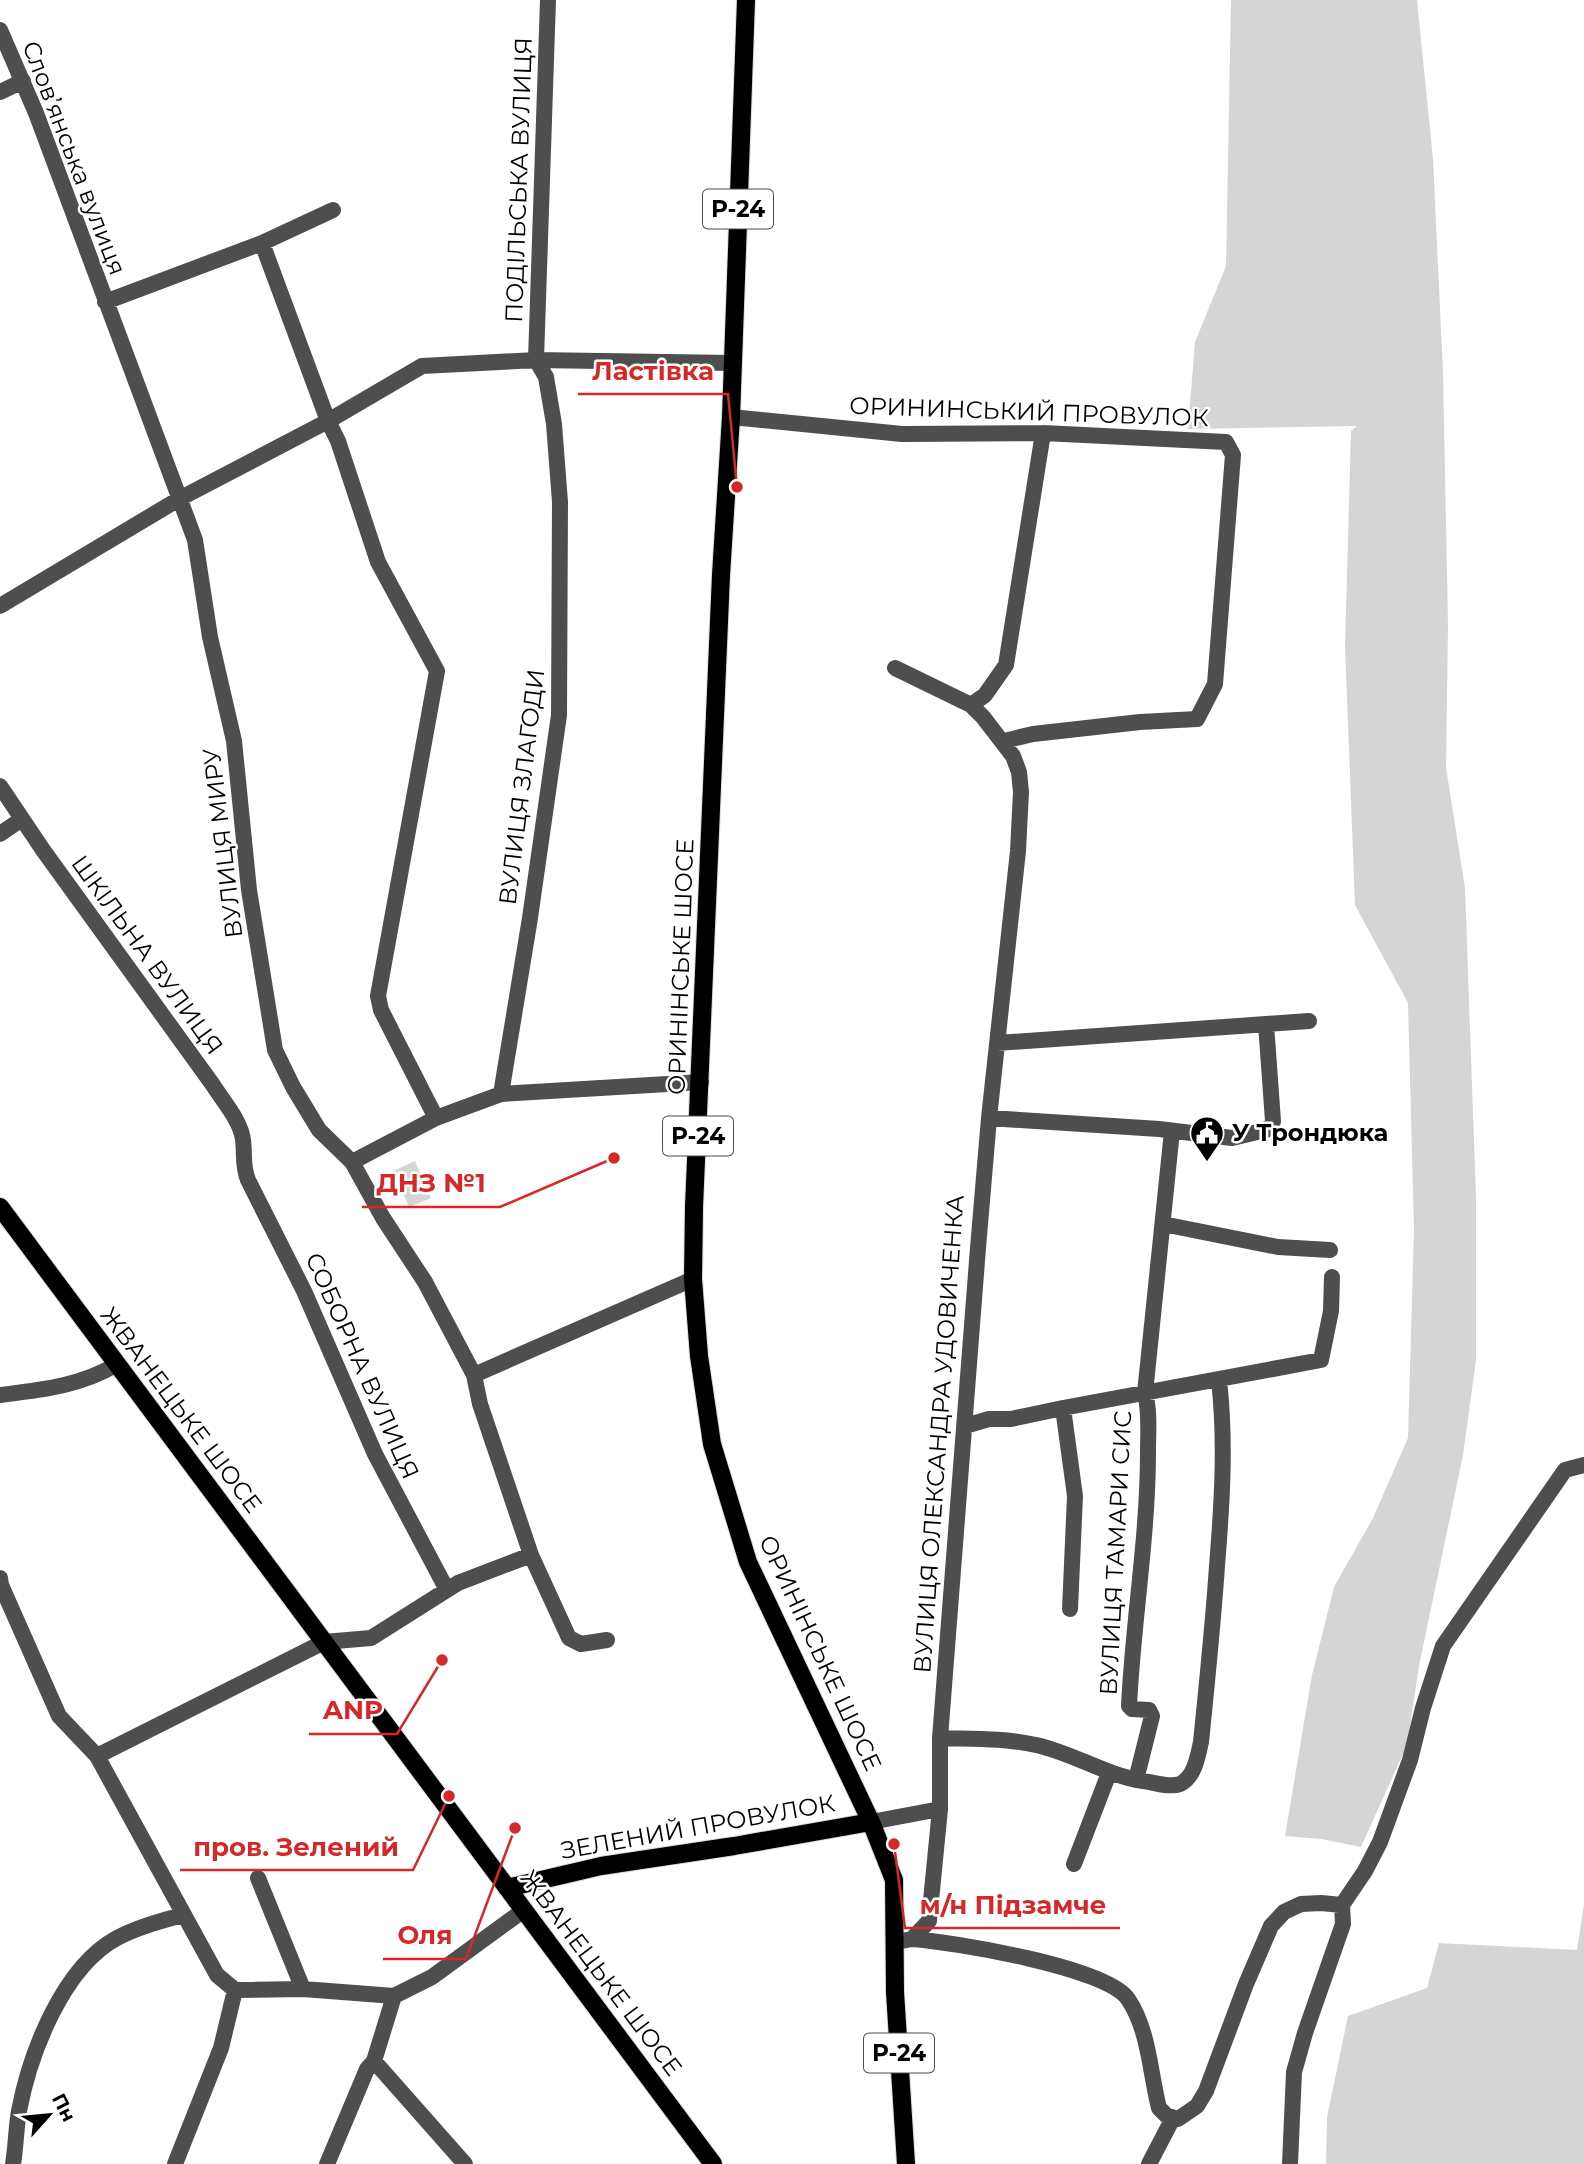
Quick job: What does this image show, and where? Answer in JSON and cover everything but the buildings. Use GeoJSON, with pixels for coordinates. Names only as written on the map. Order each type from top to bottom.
{"type":"FeatureCollection","features":[{"type":"Feature","properties":{"kind":"main road","name":"Р-24"},"geometry":{"type":"LineString","coordinates":[[730,418],[746,0]]}},
{"type":"Feature","properties":{"kind":"main road","name":"ОРИНІНСЬКЕ ШОСЕ"},"geometry":{"type":"LineString","coordinates":[[730,418],[694,1207],[693,1279],[698,1356],[712,1444],[748,1562],[871,1822],[894,1880],[904,1940]]}},
{"type":"Feature","properties":{"kind":"main road","name":"ЖВАНЕЦЬКЕ ШОСЕ"},"geometry":{"type":"LineString","coordinates":[[0,1207],[713,2164]]}},
{"type":"Feature","properties":{"kind":"main road","name":"ЗЕЛЕНИЙ ПРОВУЛОК"},"geometry":{"type":"LineString","coordinates":[[507,1888],[601,1866],[871,1822]]}},
{"type":"Feature","properties":{"kind":"main road","name":"Р-24"},"geometry":{"type":"LineString","coordinates":[[904,1940],[895,1992],[906,2164]]}},
{"type":"Feature","properties":{"kind":"street","name":"ПОДІЛЬСЬКА ВУЛИЦЯ"},"geometry":{"type":"LineString","coordinates":[[537,360],[548,0]]}},
{"type":"Feature","properties":{"kind":"street","name":"Словʼянська вулиця"},"geometry":{"type":"LineString","coordinates":[[0,30],[23,81],[179,499]]}},
{"type":"Feature","properties":{"kind":"street"},"geometry":{"type":"LineString","coordinates":[[0,92],[23,81]]}},
{"type":"Feature","properties":{"kind":"street","name":"Словʼянська вулиця"},"geometry":{"type":"LineString","coordinates":[[105,302],[262,243],[333,210]]}},
{"type":"Feature","properties":{"kind":"street"},"geometry":{"type":"LineString","coordinates":[[262,243],[328,421],[338,441],[378,562],[437,671],[378,996],[381,1010],[436,1118]]}},
{"type":"Feature","properties":{"kind":"street"},"geometry":{"type":"LineString","coordinates":[[0,606],[179,499],[328,421],[422,366],[537,360],[732,363]]}},
{"type":"Feature","properties":{"kind":"street","name":"ВУЛИЦЯ ЗЛАГОДИ"},"geometry":{"type":"LineString","coordinates":[[501,1094],[559,715],[560,502],[552,412],[546,377],[537,360]]}},
{"type":"Feature","properties":{"kind":"street","name":"ОРИНИНСЬКИЙ ПРОВУЛОК"},"geometry":{"type":"LineString","coordinates":[[730,418],[902,434],[1043,433],[1226,442],[1233,455],[1215,684],[1197,719],[1140,722],[1034,734],[1004,741]]}},
{"type":"Feature","properties":{"kind":"street"},"geometry":{"type":"LineString","coordinates":[[971,705],[985,695],[1006,665],[1043,433]]}},
{"type":"Feature","properties":{"kind":"street","name":"ВУЛИЦЯ МИРУ"},"geometry":{"type":"LineString","coordinates":[[179,499],[195,540],[209,637],[234,741],[249,890],[271,1036],[284,1070],[319,1130],[352,1162]]}},
{"type":"Feature","properties":{"kind":"street","name":"ВУЛИЦЯ ОЛЕКСАНДРА УДОВИЧЕНКА"},"geometry":{"type":"LineString","coordinates":[[895,668],[971,705],[1004,741],[1013,756],[1019,772],[1021,792],[989,1118],[940,1738],[940,1809],[929,1920],[904,1940]]}},
{"type":"Feature","properties":{"kind":"street","name":"ШКІЛЬНА ВУЛИЦЯ"},"geometry":{"type":"LineString","coordinates":[[0,786],[213,1085],[241,1130],[243,1157]]}},
{"type":"Feature","properties":{"kind":"street"},"geometry":{"type":"LineString","coordinates":[[0,834],[22,819]]}},
{"type":"Feature","properties":{"kind":"street"},"geometry":{"type":"LineString","coordinates":[[997,1043],[1309,1021]]}},
{"type":"Feature","properties":{"kind":"street"},"geometry":{"type":"LineString","coordinates":[[989,1118],[1172,1131],[1231,1138],[1270,1128],[1273,1121],[1266,1024]]}},
{"type":"Feature","properties":{"kind":"street"},"geometry":{"type":"LineString","coordinates":[[607,1640],[581,1644],[572,1641],[531,1555],[480,1404],[474,1375],[425,1282],[383,1219],[352,1162],[436,1118],[501,1094],[701,1082]]}},
{"type":"Feature","properties":{"kind":"street"},"geometry":{"type":"LineString","coordinates":[[1146,1393],[1172,1131]]}},
{"type":"Feature","properties":{"kind":"street","name":"СОБОРНА ВУЛИЦЯ"},"geometry":{"type":"LineString","coordinates":[[243,1157],[243,1168],[248,1180],[304,1291],[374,1454],[447,1590]]}},
{"type":"Feature","properties":{"kind":"street"},"geometry":{"type":"LineString","coordinates":[[1163,1224],[1278,1247],[1330,1250]]}},
{"type":"Feature","properties":{"kind":"street","name":"ВУЛИЦЯ ТАМАРИ СИС"},"geometry":{"type":"LineString","coordinates":[[965,1426],[989,1419],[1011,1419],[1321,1360],[1331,1311],[1332,1277]]}},
{"type":"Feature","properties":{"kind":"street"},"geometry":{"type":"LineString","coordinates":[[474,1375],[693,1279]]}},
{"type":"Feature","properties":{"kind":"street"},"geometry":{"type":"LineString","coordinates":[[0,1395],[69,1384],[98,1375],[117,1364]]}},
{"type":"Feature","properties":{"kind":"street"},"geometry":{"type":"LineString","coordinates":[[940,1738],[1037,1745],[1109,1773],[1136,1780],[1179,1784],[1186,1779],[1196,1761],[1201,1742],[1208,1680],[1223,1493],[1224,1422],[1219,1380]]}},
{"type":"Feature","properties":{"kind":"street","name":"ВУЛИЦЯ ТАМАРИ СИС"},"geometry":{"type":"LineString","coordinates":[[1136,1780],[1153,1716],[1149,1710],[1132,1709],[1129,1706],[1147,1508],[1146,1393]]}},
{"type":"Feature","properties":{"kind":"street","name":"ВУЛИЦЯ ТАМАРИ СИС"},"geometry":{"type":"LineString","coordinates":[[1063,1408],[1075,1496],[1070,1609]]}},
{"type":"Feature","properties":{"kind":"street"},"geometry":{"type":"LineString","coordinates":[[1290,2164],[1294,2072],[1343,1924],[1342,1905],[1365,1871],[1380,1842],[1410,1760],[1443,1646],[1565,1470],[1584,1465]]}},
{"type":"Feature","properties":{"kind":"street"},"geometry":{"type":"LineString","coordinates":[[97,1756],[324,1642],[371,1638],[470,1578],[531,1555]]}},
{"type":"Feature","properties":{"kind":"street"},"geometry":{"type":"LineString","coordinates":[[0,1578],[59,1716],[97,1756],[217,1975],[235,1990],[303,1989],[394,1996],[432,1977],[524,1910]]}},
{"type":"Feature","properties":{"kind":"street"},"geometry":{"type":"LineString","coordinates":[[1074,1864],[1109,1773]]}},
{"type":"Feature","properties":{"kind":"street","name":"ЗЕЛЕНИЙ ПРОВУЛОК"},"geometry":{"type":"LineString","coordinates":[[871,1822],[940,1809]]}},
{"type":"Feature","properties":{"kind":"street"},"geometry":{"type":"LineString","coordinates":[[258,1878],[303,1989]]}},
{"type":"Feature","properties":{"kind":"street"},"geometry":{"type":"LineString","coordinates":[[904,1940],[1018,1955],[1118,1988],[1132,2006],[1143,2032],[1158,2108],[1173,2118],[1184,2117],[1197,2106],[1206,2091],[1264,1938],[1277,1918],[1301,1904],[1342,1905]]}},
{"type":"Feature","properties":{"kind":"street"},"geometry":{"type":"LineString","coordinates":[[13,2164],[19,2112],[29,2072],[48,2022],[70,1983],[92,1957],[116,1938],[183,1915]]}},
{"type":"Feature","properties":{"kind":"street"},"geometry":{"type":"LineString","coordinates":[[175,2164],[221,2048],[235,1990]]}},
{"type":"Feature","properties":{"kind":"street"},"geometry":{"type":"LineString","coordinates":[[327,2164],[367,2069],[374,2061],[394,1996]]}},
{"type":"Feature","properties":{"kind":"street"},"geometry":{"type":"LineString","coordinates":[[374,2061],[465,2164]]}},
{"type":"Feature","properties":{"kind":"street"},"geometry":{"type":"LineString","coordinates":[[1149,2164],[1173,2118]]}},
{"type":"Feature","properties":{"kind":"shaded area"},"geometry":{"type":"Polygon","coordinates":[[[1231,0],[1417,0],[1433,159],[1443,372],[1448,625],[1446,768],[1465,888],[1476,1197],[1476,1360],[1463,1455],[1419,1666],[1407,1745],[1361,1847],[1321,1839],[1285,1836],[1312,1675],[1334,1587],[1373,1518],[1408,1438],[1414,1229],[1408,1003],[1355,905],[1345,646],[1351,431],[1357,426],[1188,429],[1195,342],[1226,266],[1231,0]]]}},
{"type":"Feature","properties":{"kind":"shaded area"},"geometry":{"type":"Polygon","coordinates":[[[415,1161],[431,1198],[409,1207],[393,1171],[415,1161]]]}},
{"type":"Feature","properties":{"kind":"shaded area"},"geometry":{"type":"Polygon","coordinates":[[[1584,1904],[1584,2164],[1326,2164],[1327,2117],[1348,2016],[1427,1988],[1439,1943],[1577,1950],[1584,1904]]]}},
{"type":"Feature","properties":{"kind":"place","name":"Ластівка"},"geometry":{"type":"Point","coordinates":[737,487]}},
{"type":"Feature","properties":{"kind":"place","name":"ДНЗ №1"},"geometry":{"type":"Point","coordinates":[614,1158]}},
{"type":"Feature","properties":{"kind":"place","name":"У Трондюка"},"geometry":{"type":"Point","coordinates":[1207,1163]}},
{"type":"Feature","properties":{"kind":"place","name":"ANP"},"geometry":{"type":"Point","coordinates":[442,1660]}},
{"type":"Feature","properties":{"kind":"place","name":"пров. Зелений"},"geometry":{"type":"Point","coordinates":[449,1796]}},
{"type":"Feature","properties":{"kind":"place","name":"Оля"},"geometry":{"type":"Point","coordinates":[515,1828]}},
{"type":"Feature","properties":{"kind":"place","name":"м/н Підзамче"},"geometry":{"type":"Point","coordinates":[894,1844]}}]}
